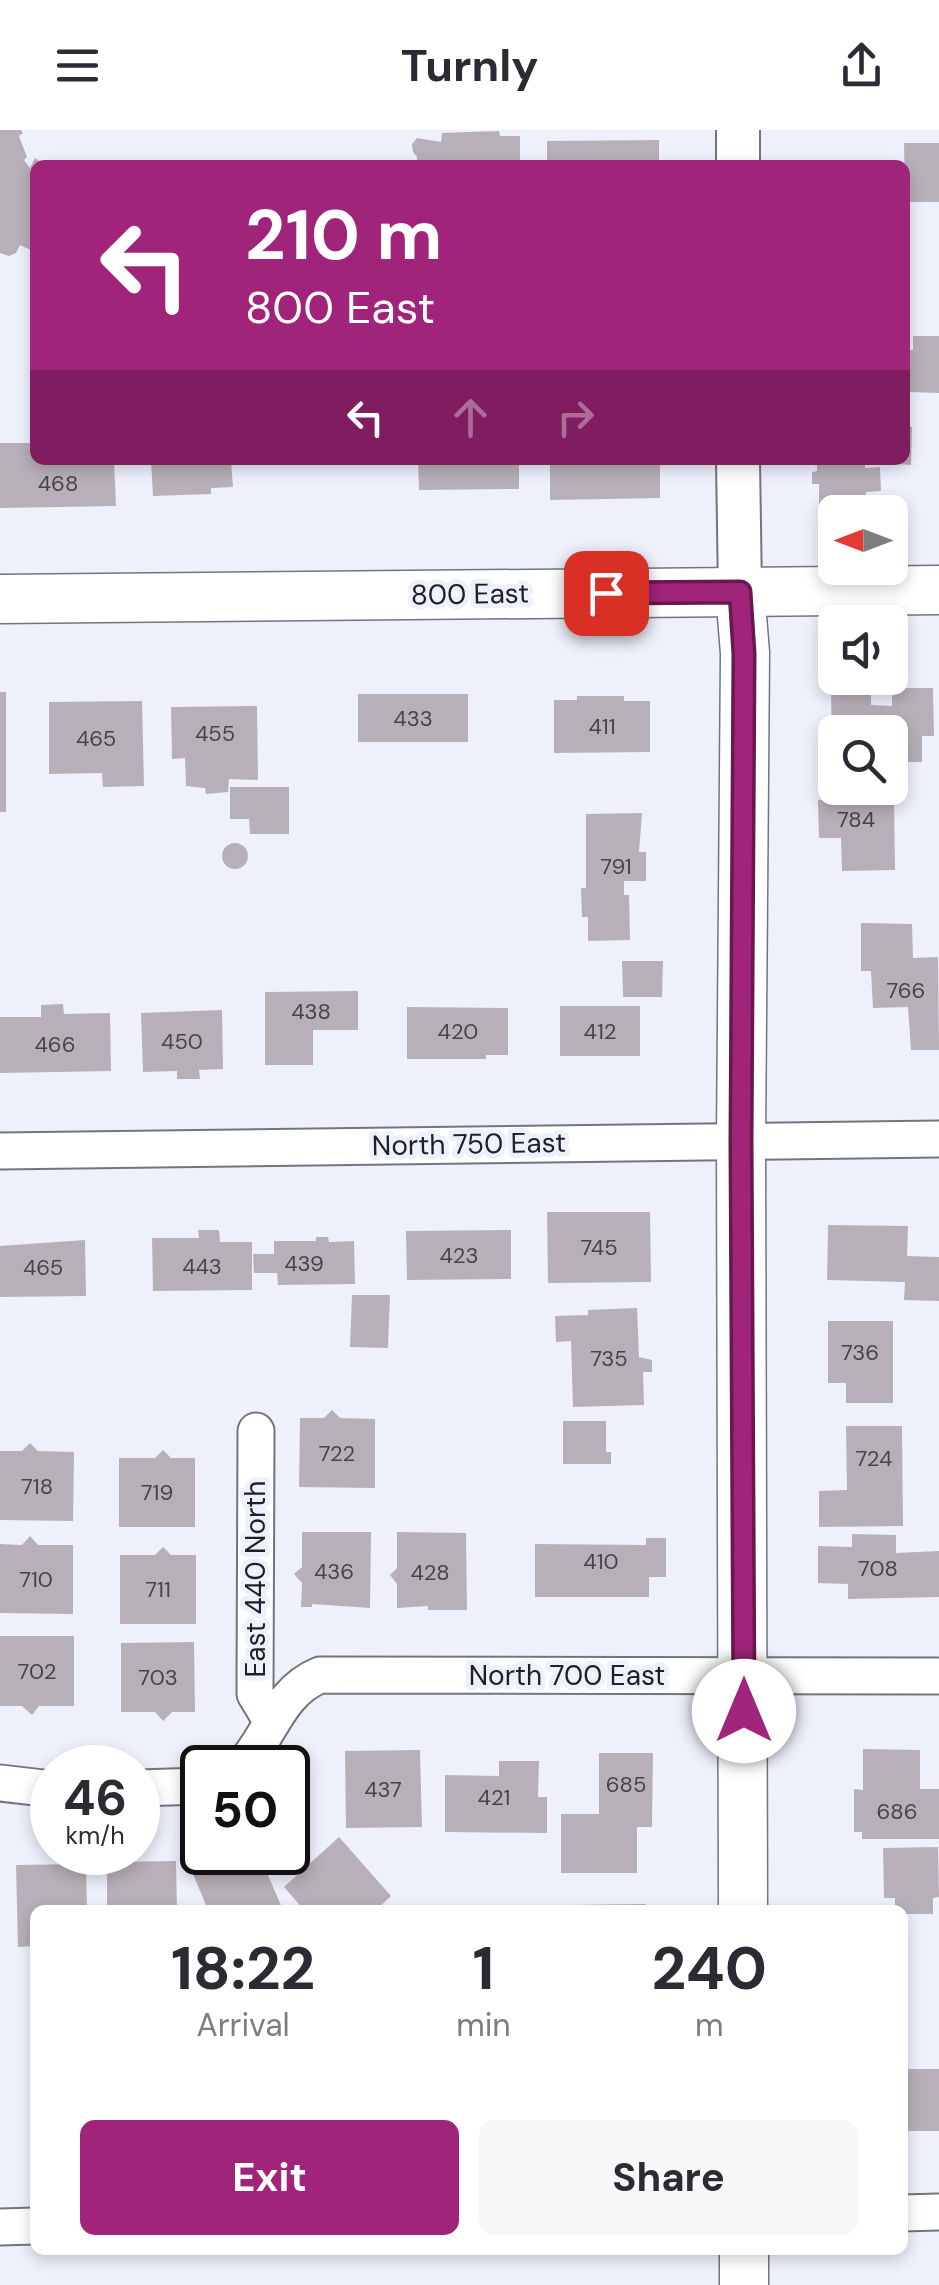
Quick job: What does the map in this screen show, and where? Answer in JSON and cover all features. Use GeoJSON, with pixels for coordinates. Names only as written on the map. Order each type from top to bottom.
{"type":"FeatureCollection","features":[{"type":"Feature","properties":{"kind":"main road","name":"800 East"},"geometry":{"type":"LineString","coordinates":[[0,599],[939,590]]}},
{"type":"Feature","properties":{"kind":"main road"},"geometry":{"type":"LineString","coordinates":[[740,592],[744,654],[744,1905]]}},
{"type":"Feature","properties":{"kind":"main road"},"geometry":{"type":"LineString","coordinates":[[744,2255],[744,2285]]}},
{"type":"Feature","properties":{"kind":"street"},"geometry":{"type":"LineString","coordinates":[[738,130],[738,160]]}},
{"type":"Feature","properties":{"kind":"street"},"geometry":{"type":"LineString","coordinates":[[738,465],[740,592]]}},
{"type":"Feature","properties":{"kind":"street","name":"North 750 East"},"geometry":{"type":"LineString","coordinates":[[0,1151],[939,1140]]}},
{"type":"Feature","properties":{"kind":"street","name":"East 440 North"},"geometry":{"type":"LineString","coordinates":[[256,1431],[255,1694],[272,1722]]}},
{"type":"Feature","properties":{"kind":"street","name":"North 700 East"},"geometry":{"type":"LineString","coordinates":[[256,1745],[288,1695],[303,1682],[320,1675],[939,1676]]}},
{"type":"Feature","properties":{"kind":"street"},"geometry":{"type":"LineString","coordinates":[[0,1783],[30,1786]]}},
{"type":"Feature","properties":{"kind":"street"},"geometry":{"type":"LineString","coordinates":[[908,2213],[939,2212]]}},
{"type":"Feature","properties":{"kind":"street"},"geometry":{"type":"LineString","coordinates":[[0,2226],[30,2226]]}},
{"type":"Feature","properties":{"kind":"building"},"geometry":{"type":"Polygon","coordinates":[[[0,130],[21,130],[19,136],[27,157],[24,160],[30,168],[30,250],[20,245],[9,256],[0,253],[0,130]]]}},
{"type":"Feature","properties":{"kind":"building"},"geometry":{"type":"Polygon","coordinates":[[[499,131],[500,136],[520,136],[520,160],[417,160],[412,144],[417,138],[441,142],[442,133],[499,131]]]}},
{"type":"Feature","properties":{"kind":"building"},"geometry":{"type":"Polygon","coordinates":[[[659,140],[659,160],[547,160],[547,141],[659,140]]]}},
{"type":"Feature","properties":{"kind":"building"},"geometry":{"type":"Polygon","coordinates":[[[904,143],[939,143],[939,202],[910,202],[910,160],[904,160],[904,143]]]}},
{"type":"Feature","properties":{"kind":"building"},"geometry":{"type":"Polygon","coordinates":[[[913,336],[939,336],[939,393],[910,392],[913,336]]]}},
{"type":"Feature","properties":{"kind":"building"},"geometry":{"type":"Polygon","coordinates":[[[0,443],[30,443],[30,465],[114,465],[116,506],[0,508],[0,443]]]}},
{"type":"Feature","properties":{"kind":"building"},"geometry":{"type":"Polygon","coordinates":[[[151,465],[231,465],[233,487],[211,488],[211,494],[153,496],[151,465]]]}},
{"type":"Feature","properties":{"kind":"building"},"geometry":{"type":"Polygon","coordinates":[[[418,465],[519,465],[519,489],[419,490],[418,465]]]}},
{"type":"Feature","properties":{"kind":"building"},"geometry":{"type":"Polygon","coordinates":[[[550,465],[660,465],[660,498],[550,500],[550,465]]]}},
{"type":"Feature","properties":{"kind":"building"},"geometry":{"type":"Polygon","coordinates":[[[817,465],[880,467],[881,491],[866,495],[819,495],[819,484],[812,484],[812,472],[817,471],[817,465]]]}},
{"type":"Feature","properties":{"kind":"building"},"geometry":{"type":"Polygon","coordinates":[[[908,688],[933,688],[934,736],[922,736],[922,762],[908,762],[908,715],[831,715],[831,695],[871,695],[871,705],[892,706],[892,695],[908,695],[908,688]]]}},
{"type":"Feature","properties":{"kind":"building"},"geometry":{"type":"Polygon","coordinates":[[[0,692],[6,692],[6,812],[0,812],[0,692]]]}},
{"type":"Feature","properties":{"kind":"building"},"geometry":{"type":"Polygon","coordinates":[[[358,694],[468,694],[468,742],[358,742],[358,694]]]}},
{"type":"Feature","properties":{"kind":"building"},"geometry":{"type":"Polygon","coordinates":[[[577,696],[624,696],[624,701],[650,701],[650,752],[554,753],[554,700],[577,700],[577,696]]]}},
{"type":"Feature","properties":{"kind":"building"},"geometry":{"type":"Polygon","coordinates":[[[142,701],[144,786],[103,787],[102,773],[49,774],[49,702],[142,701]]]}},
{"type":"Feature","properties":{"kind":"building"},"geometry":{"type":"Polygon","coordinates":[[[257,706],[258,780],[229,779],[228,792],[206,794],[205,788],[186,786],[185,758],[172,759],[171,707],[257,706]]]}},
{"type":"Feature","properties":{"kind":"building"},"geometry":{"type":"Polygon","coordinates":[[[230,787],[289,787],[289,834],[250,834],[249,819],[230,819],[230,787]]]}},
{"type":"Feature","properties":{"kind":"building"},"geometry":{"type":"Polygon","coordinates":[[[818,805],[894,805],[895,870],[842,871],[841,838],[819,838],[818,805]]]}},
{"type":"Feature","properties":{"kind":"building"},"geometry":{"type":"Polygon","coordinates":[[[642,813],[639,852],[646,852],[646,881],[624,881],[624,895],[629,895],[630,940],[588,941],[588,917],[582,917],[581,888],[586,888],[586,814],[642,813]]]}},
{"type":"Feature","properties":{"kind":"building"},"geometry":{"type":"Polygon","coordinates":[[[235,843],[244,847],[248,856],[244,865],[235,869],[226,865],[222,856],[226,847],[235,843]]]}},
{"type":"Feature","properties":{"kind":"building"},"geometry":{"type":"Polygon","coordinates":[[[861,923],[912,924],[913,958],[938,957],[939,1050],[911,1050],[908,1007],[873,1008],[871,971],[861,971],[861,923]]]}},
{"type":"Feature","properties":{"kind":"building"},"geometry":{"type":"Polygon","coordinates":[[[622,961],[663,961],[662,997],[623,997],[622,961]]]}},
{"type":"Feature","properties":{"kind":"building"},"geometry":{"type":"Polygon","coordinates":[[[358,991],[358,1030],[313,1030],[313,1065],[265,1065],[265,992],[358,991]]]}},
{"type":"Feature","properties":{"kind":"building"},"geometry":{"type":"Polygon","coordinates":[[[63,1004],[64,1014],[110,1013],[111,1071],[0,1073],[0,1017],[41,1017],[41,1005],[63,1004]]]}},
{"type":"Feature","properties":{"kind":"building"},"geometry":{"type":"Polygon","coordinates":[[[560,1006],[640,1006],[640,1056],[560,1056],[560,1006]]]}},
{"type":"Feature","properties":{"kind":"building"},"geometry":{"type":"Polygon","coordinates":[[[407,1007],[508,1008],[508,1055],[486,1055],[486,1059],[407,1059],[407,1007]]]}},
{"type":"Feature","properties":{"kind":"building"},"geometry":{"type":"Polygon","coordinates":[[[222,1010],[223,1069],[199,1070],[200,1079],[177,1079],[177,1071],[143,1072],[141,1013],[222,1010]]]}},
{"type":"Feature","properties":{"kind":"building"},"geometry":{"type":"Polygon","coordinates":[[[547,1212],[650,1212],[651,1282],[548,1283],[547,1212]]]}},
{"type":"Feature","properties":{"kind":"building"},"geometry":{"type":"Polygon","coordinates":[[[828,1225],[908,1226],[907,1256],[939,1257],[939,1301],[904,1300],[905,1282],[827,1280],[828,1225]]]}},
{"type":"Feature","properties":{"kind":"building"},"geometry":{"type":"Polygon","coordinates":[[[198,1230],[219,1230],[220,1242],[252,1242],[252,1290],[153,1291],[152,1238],[199,1238],[198,1230]]]}},
{"type":"Feature","properties":{"kind":"building"},"geometry":{"type":"Polygon","coordinates":[[[511,1230],[511,1279],[407,1280],[406,1231],[511,1230]]]}},
{"type":"Feature","properties":{"kind":"building"},"geometry":{"type":"Polygon","coordinates":[[[316,1237],[328,1237],[329,1242],[354,1241],[355,1284],[278,1285],[277,1273],[254,1273],[253,1254],[274,1254],[274,1241],[316,1241],[316,1237]]]}},
{"type":"Feature","properties":{"kind":"building"},"geometry":{"type":"Polygon","coordinates":[[[85,1240],[86,1296],[0,1297],[0,1246],[85,1240]]]}},
{"type":"Feature","properties":{"kind":"building"},"geometry":{"type":"Polygon","coordinates":[[[352,1295],[390,1295],[388,1348],[350,1347],[352,1295]]]}},
{"type":"Feature","properties":{"kind":"building"},"geometry":{"type":"Polygon","coordinates":[[[637,1308],[639,1357],[652,1360],[652,1372],[643,1372],[644,1405],[573,1407],[571,1341],[556,1342],[555,1316],[637,1308]]]}},
{"type":"Feature","properties":{"kind":"building"},"geometry":{"type":"Polygon","coordinates":[[[828,1321],[893,1321],[893,1403],[846,1403],[846,1383],[828,1383],[828,1321]]]}},
{"type":"Feature","properties":{"kind":"building"},"geometry":{"type":"Polygon","coordinates":[[[332,1410],[340,1418],[375,1419],[375,1488],[299,1487],[300,1418],[324,1418],[332,1410]]]}},
{"type":"Feature","properties":{"kind":"building"},"geometry":{"type":"Polygon","coordinates":[[[563,1421],[606,1421],[606,1452],[611,1452],[611,1464],[563,1464],[563,1421]]]}},
{"type":"Feature","properties":{"kind":"building"},"geometry":{"type":"Polygon","coordinates":[[[846,1426],[902,1426],[903,1526],[819,1527],[819,1491],[847,1490],[846,1426]]]}},
{"type":"Feature","properties":{"kind":"building"},"geometry":{"type":"Polygon","coordinates":[[[30,1443],[38,1451],[74,1452],[73,1521],[0,1520],[0,1451],[22,1451],[30,1443]]]}},
{"type":"Feature","properties":{"kind":"building"},"geometry":{"type":"Polygon","coordinates":[[[163,1450],[171,1458],[195,1458],[195,1527],[119,1527],[119,1458],[155,1458],[163,1450]]]}},
{"type":"Feature","properties":{"kind":"building"},"geometry":{"type":"Polygon","coordinates":[[[302,1532],[371,1532],[370,1608],[312,1604],[301,1607],[302,1583],[294,1574],[302,1567],[302,1532]]]}},
{"type":"Feature","properties":{"kind":"building"},"geometry":{"type":"Polygon","coordinates":[[[397,1532],[466,1533],[467,1610],[397,1608],[397,1584],[390,1575],[397,1568],[397,1532]]]}},
{"type":"Feature","properties":{"kind":"building"},"geometry":{"type":"Polygon","coordinates":[[[852,1534],[896,1535],[896,1553],[939,1551],[939,1597],[848,1599],[848,1584],[818,1583],[818,1546],[852,1547],[852,1534]]]}},
{"type":"Feature","properties":{"kind":"building"},"geometry":{"type":"Polygon","coordinates":[[[30,1536],[38,1545],[73,1545],[73,1614],[0,1613],[0,1544],[22,1545],[30,1536]]]}},
{"type":"Feature","properties":{"kind":"building"},"geometry":{"type":"Polygon","coordinates":[[[646,1538],[666,1538],[666,1577],[649,1577],[649,1597],[535,1597],[535,1544],[646,1545],[646,1538]]]}},
{"type":"Feature","properties":{"kind":"building"},"geometry":{"type":"Polygon","coordinates":[[[163,1547],[171,1555],[196,1555],[196,1624],[120,1624],[120,1555],[155,1555],[163,1547]]]}},
{"type":"Feature","properties":{"kind":"building"},"geometry":{"type":"Polygon","coordinates":[[[0,1636],[74,1636],[74,1706],[39,1706],[32,1715],[22,1706],[0,1706],[0,1636]]]}},
{"type":"Feature","properties":{"kind":"building"},"geometry":{"type":"Polygon","coordinates":[[[194,1642],[195,1712],[172,1712],[163,1721],[155,1712],[121,1712],[121,1643],[194,1642]]]}},
{"type":"Feature","properties":{"kind":"building"},"geometry":{"type":"Polygon","coordinates":[[[863,1749],[920,1750],[920,1789],[939,1789],[939,1839],[862,1839],[862,1832],[854,1832],[854,1789],[863,1790],[863,1749]]]}},
{"type":"Feature","properties":{"kind":"building"},"geometry":{"type":"Polygon","coordinates":[[[420,1750],[422,1827],[346,1828],[345,1751],[420,1750]]]}},
{"type":"Feature","properties":{"kind":"building"},"geometry":{"type":"Polygon","coordinates":[[[599,1753],[653,1753],[652,1827],[637,1827],[637,1873],[561,1873],[561,1814],[599,1814],[599,1753]]]}},
{"type":"Feature","properties":{"kind":"building"},"geometry":{"type":"Polygon","coordinates":[[[499,1761],[539,1761],[538,1797],[547,1797],[547,1833],[445,1832],[445,1775],[499,1776],[499,1761]]]}},
{"type":"Feature","properties":{"kind":"building"},"geometry":{"type":"Polygon","coordinates":[[[339,1837],[391,1896],[381,1905],[300,1905],[284,1887],[297,1875],[310,1875],[310,1863],[339,1837]]]}},
{"type":"Feature","properties":{"kind":"building"},"geometry":{"type":"Polygon","coordinates":[[[938,1847],[939,1897],[933,1898],[933,1914],[908,1914],[908,1905],[895,1905],[895,1898],[884,1898],[883,1848],[938,1847]]]}},
{"type":"Feature","properties":{"kind":"building"},"geometry":{"type":"Polygon","coordinates":[[[160,1861],[176,1861],[177,1905],[107,1905],[107,1875],[160,1875],[160,1861]]]}},
{"type":"Feature","properties":{"kind":"building"},"geometry":{"type":"Polygon","coordinates":[[[16,1865],[30,1865],[30,1875],[86,1875],[87,1905],[30,1905],[30,1946],[18,1947],[16,1865]]]}},
{"type":"Feature","properties":{"kind":"building"},"geometry":{"type":"Polygon","coordinates":[[[193,1875],[268,1875],[281,1905],[206,1905],[193,1875]]]}},
{"type":"Feature","properties":{"kind":"building"},"geometry":{"type":"Polygon","coordinates":[[[908,2069],[939,2069],[939,2131],[908,2131],[908,2069]]]}},
{"type":"Feature","properties":{"kind":"route"},"geometry":{"type":"LineString","coordinates":[[606,593],[740,592],[744,654],[744,1711]]}}]}
